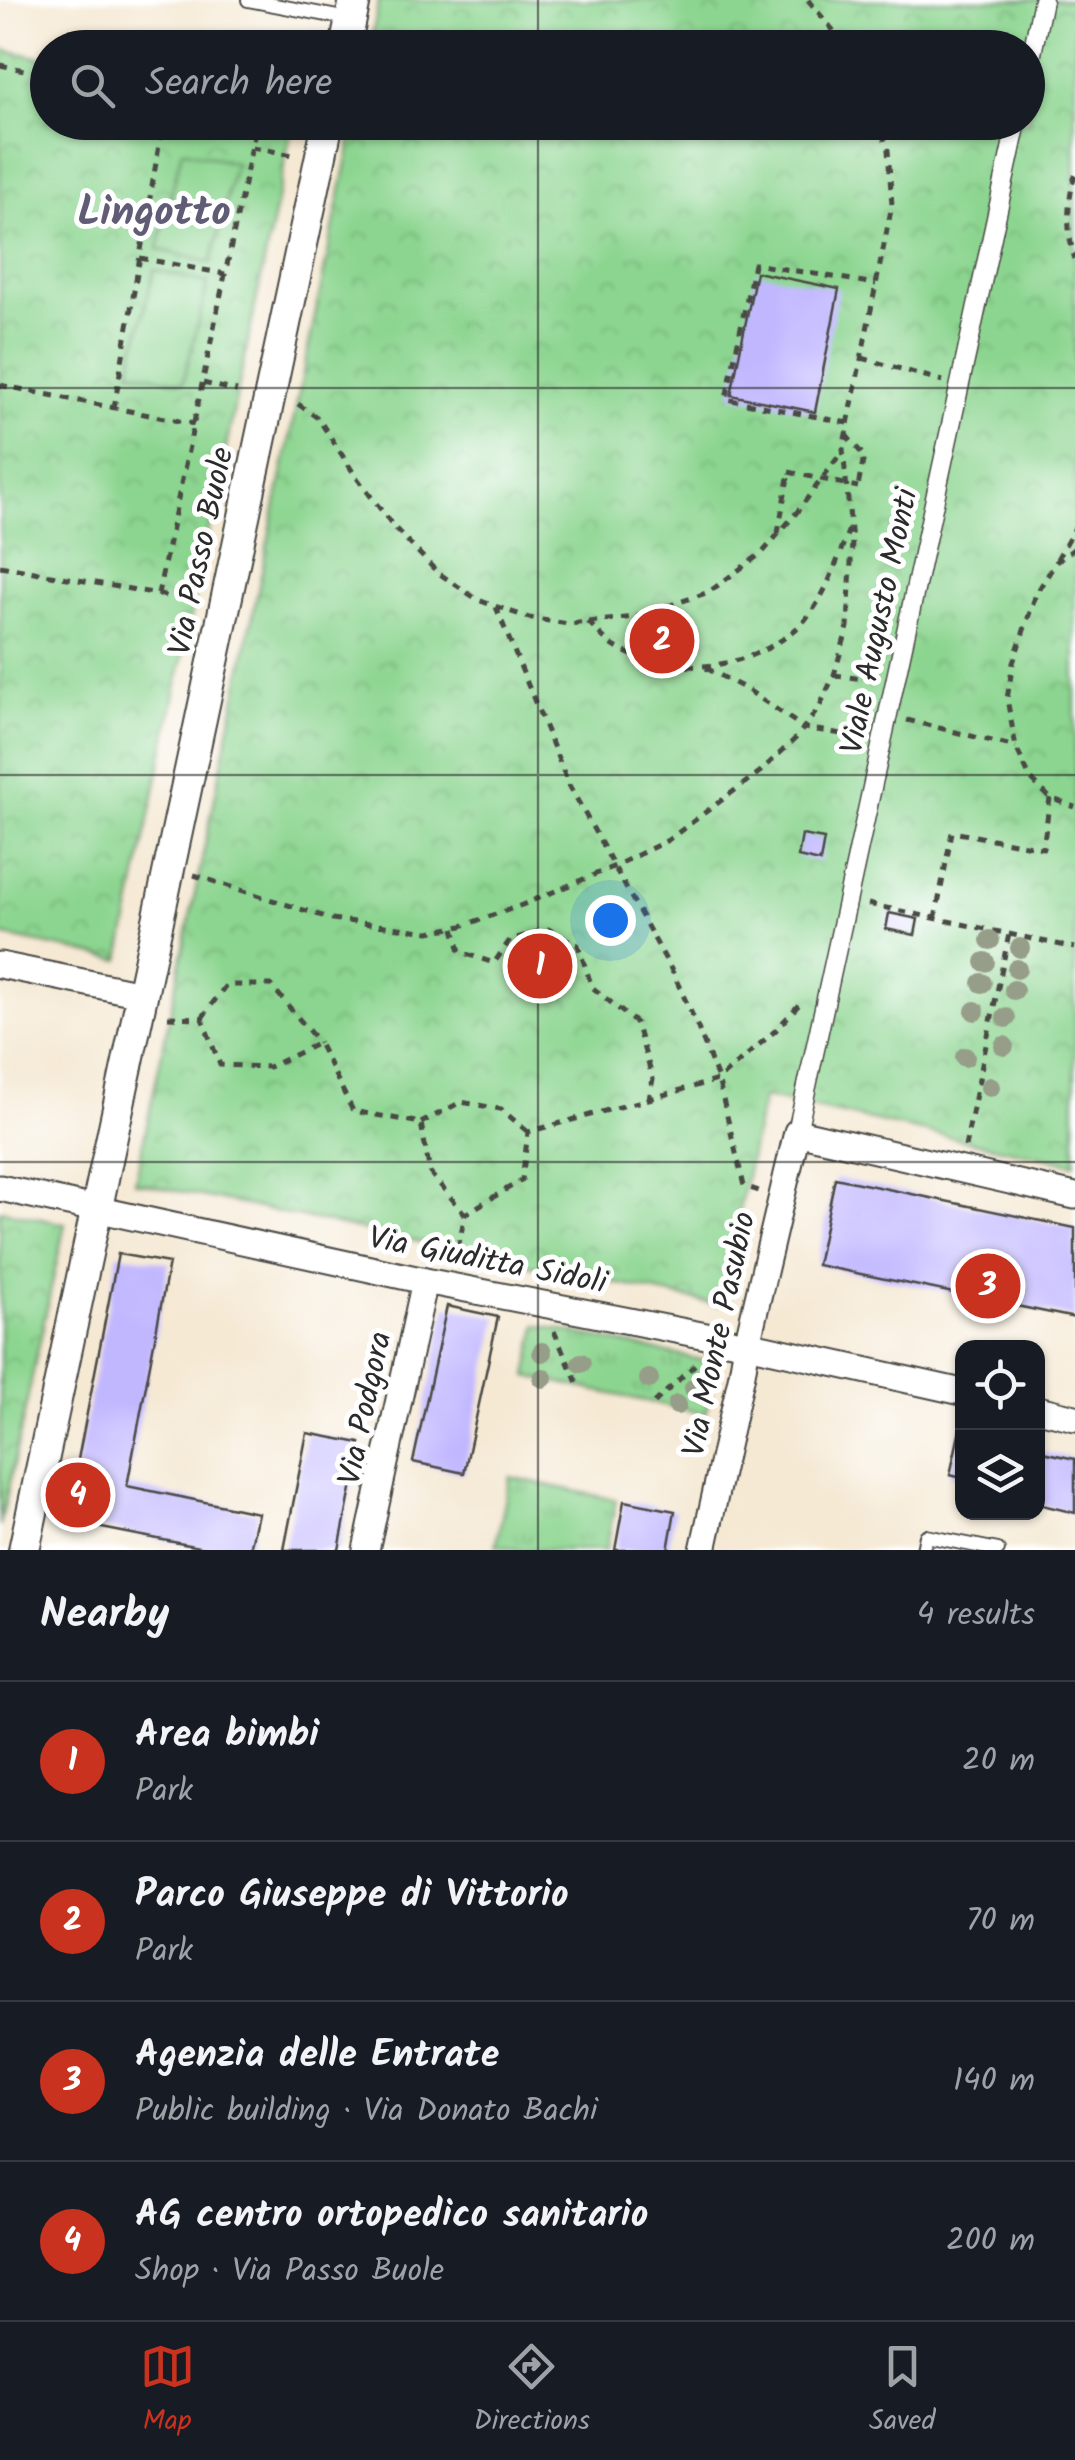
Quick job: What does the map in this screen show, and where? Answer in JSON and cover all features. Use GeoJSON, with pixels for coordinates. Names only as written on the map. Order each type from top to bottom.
{"type":"FeatureCollection","features":[{"type":"Feature","properties":{"kind":"street"},"geometry":{"type":"LineString","coordinates":[[1037,30],[1043,0]]}},
{"type":"Feature","properties":{"kind":"street","name":"Via Passo Buole"},"geometry":{"type":"LineString","coordinates":[[24,1550],[324,140]]}},
{"type":"Feature","properties":{"kind":"street","name":"Viale Augusto Monti"},"geometry":{"type":"LineString","coordinates":[[797,1132],[1013,140]]}},
{"type":"Feature","properties":{"kind":"street"},"geometry":{"type":"LineString","coordinates":[[0,965],[141,994]]}},
{"type":"Feature","properties":{"kind":"street"},"geometry":{"type":"LineString","coordinates":[[797,1132],[1075,1196]]}},
{"type":"Feature","properties":{"kind":"street","name":"Via Monte Pasubio"},"geometry":{"type":"LineString","coordinates":[[703,1550],[797,1132]]}},
{"type":"Feature","properties":{"kind":"street","name":"Via Giuditta Sidoli"},"geometry":{"type":"LineString","coordinates":[[0,1188],[955,1390]]}},
{"type":"Feature","properties":{"kind":"street","name":"Via Podgora"},"geometry":{"type":"LineString","coordinates":[[366,1550],[425,1280]]}},
{"type":"Feature","properties":{"kind":"street"},"geometry":{"type":"LineString","coordinates":[[1045,1411],[1075,1418]]}},
{"type":"Feature","properties":{"kind":"lane"},"geometry":{"type":"LineString","coordinates":[[248,0],[350,22]]}},
{"type":"Feature","properties":{"kind":"lane"},"geometry":{"type":"LineString","coordinates":[[924,1550],[926,1536],[998,1550]]}},
{"type":"Feature","properties":{"kind":"path"},"geometry":{"type":"LineString","coordinates":[[808,0],[833,30]]}},
{"type":"Feature","properties":{"kind":"path"},"geometry":{"type":"LineString","coordinates":[[0,65],[30,71]]}},
{"type":"Feature","properties":{"kind":"path"},"geometry":{"type":"LineString","coordinates":[[114,408],[161,140]]}},
{"type":"Feature","properties":{"kind":"path"},"geometry":{"type":"LineString","coordinates":[[158,594],[253,140]]}},
{"type":"Feature","properties":{"kind":"path"},"geometry":{"type":"LineString","coordinates":[[169,861],[199,878],[332,918],[429,932],[454,927],[522,905],[668,840],[761,771],[804,728],[819,708],[834,675],[848,627],[852,540],[843,449],[892,206],[885,140]]}},
{"type":"Feature","properties":{"kind":"path"},"geometry":{"type":"LineString","coordinates":[[252,146],[320,160]]}},
{"type":"Feature","properties":{"kind":"path"},"geometry":{"type":"LineString","coordinates":[[1075,175],[1070,190],[1068,237],[1075,259]]}},
{"type":"Feature","properties":{"kind":"path"},"geometry":{"type":"LineString","coordinates":[[140,258],[226,274]]}},
{"type":"Feature","properties":{"kind":"path"},"geometry":{"type":"LineString","coordinates":[[848,424],[726,399],[754,264],[876,284]]}},
{"type":"Feature","properties":{"kind":"path"},"geometry":{"type":"LineString","coordinates":[[862,358],[960,386]]}},
{"type":"Feature","properties":{"kind":"path"},"geometry":{"type":"LineString","coordinates":[[202,383],[238,390]]}},
{"type":"Feature","properties":{"kind":"path"},"geometry":{"type":"LineString","coordinates":[[0,385],[194,424]]}},
{"type":"Feature","properties":{"kind":"path"},"geometry":{"type":"LineString","coordinates":[[298,404],[318,418],[394,526],[437,572],[478,600],[529,618],[569,624],[636,617],[709,592],[763,552],[843,449]]}},
{"type":"Feature","properties":{"kind":"path"},"geometry":{"type":"LineString","coordinates":[[778,534],[788,472],[858,487],[864,456],[846,435]]}},
{"type":"Feature","properties":{"kind":"path"},"geometry":{"type":"LineString","coordinates":[[588,622],[614,647],[654,662],[691,668],[734,662],[770,646],[798,627],[817,603],[851,524]]}},
{"type":"Feature","properties":{"kind":"path"},"geometry":{"type":"LineString","coordinates":[[1075,528],[1036,594],[1007,699],[1016,747],[1030,778],[1050,798],[1075,808]]}},
{"type":"Feature","properties":{"kind":"path"},"geometry":{"type":"LineString","coordinates":[[1056,562],[1075,548]]}},
{"type":"Feature","properties":{"kind":"path"},"geometry":{"type":"LineString","coordinates":[[0,566],[223,609]]}},
{"type":"Feature","properties":{"kind":"path"},"geometry":{"type":"LineString","coordinates":[[495,606],[569,785],[696,1022],[718,1080],[744,1186],[782,1196]]}},
{"type":"Feature","properties":{"kind":"path"},"geometry":{"type":"LineString","coordinates":[[704,666],[804,728],[883,741]]}},
{"type":"Feature","properties":{"kind":"path"},"geometry":{"type":"LineString","coordinates":[[834,675],[896,683]]}},
{"type":"Feature","properties":{"kind":"path"},"geometry":{"type":"LineString","coordinates":[[888,715],[1016,747]]}},
{"type":"Feature","properties":{"kind":"path"},"geometry":{"type":"LineString","coordinates":[[935,918],[952,832],[1043,848],[1050,798]]}},
{"type":"Feature","properties":{"kind":"path"},"geometry":{"type":"LineString","coordinates":[[848,900],[1075,948]]}},
{"type":"Feature","properties":{"kind":"path"},"geometry":{"type":"LineString","coordinates":[[454,927],[460,952],[494,963],[510,940],[548,929],[578,945],[592,987],[636,1023],[653,1078],[649,1099]]}},
{"type":"Feature","properties":{"kind":"path"},"geometry":{"type":"LineString","coordinates":[[960,1170],[1009,934]]}},
{"type":"Feature","properties":{"kind":"path"},"geometry":{"type":"LineString","coordinates":[[528,1132],[718,1080],[775,1031],[834,964]]}},
{"type":"Feature","properties":{"kind":"path"},"geometry":{"type":"LineString","coordinates":[[202,1018],[226,985],[271,985],[318,1043],[353,1111],[420,1123],[461,1102],[501,1109],[528,1132]]}},
{"type":"Feature","properties":{"kind":"path"},"geometry":{"type":"LineString","coordinates":[[168,1017],[202,1018]]}},
{"type":"Feature","properties":{"kind":"path"},"geometry":{"type":"LineString","coordinates":[[202,1018],[220,1065],[269,1067],[318,1043]]}},
{"type":"Feature","properties":{"kind":"path"},"geometry":{"type":"LineString","coordinates":[[420,1123],[430,1173],[465,1214]]}},
{"type":"Feature","properties":{"kind":"path"},"geometry":{"type":"LineString","coordinates":[[451,1286],[465,1214],[522,1180],[528,1132]]}},
{"type":"Feature","properties":{"kind":"path"},"geometry":{"type":"LineString","coordinates":[[552,1328],[579,1387]]}},
{"type":"Feature","properties":{"kind":"path"},"geometry":{"type":"LineString","coordinates":[[654,1403],[700,1360]]}},
{"type":"Feature","properties":{"kind":"green space"},"geometry":{"type":"Polygon","coordinates":[[[379,0],[1075,0],[1075,1164],[763,1097],[719,1305],[135,1182],[351,140],[1045,140],[1045,30],[373,30],[379,0]]]}},
{"type":"Feature","properties":{"kind":"green space"},"geometry":{"type":"Polygon","coordinates":[[[0,49],[30,55],[30,140],[289,140],[120,960],[0,935],[0,49]]]}},
{"type":"Feature","properties":{"kind":"green space"},"geometry":{"type":"Polygon","coordinates":[[[182,150],[235,163],[211,263],[158,249],[182,150]]]}},
{"type":"Feature","properties":{"kind":"green space"},"geometry":{"type":"Polygon","coordinates":[[[154,270],[208,283],[183,383],[130,370],[154,270]]]}},
{"type":"Feature","properties":{"kind":"green space"},"geometry":{"type":"Polygon","coordinates":[[[0,1210],[65,1224],[0,1526],[0,1210]]]}},
{"type":"Feature","properties":{"kind":"green space"},"geometry":{"type":"Polygon","coordinates":[[[537,1325],[716,1363],[706,1414],[527,1376],[537,1325]]]}},
{"type":"Feature","properties":{"kind":"green space"},"geometry":{"type":"Polygon","coordinates":[[[510,1477],[616,1500],[606,1550],[520,1550],[496,1545],[510,1477]]]}},
{"type":"Feature","properties":{"kind":"building"},"geometry":{"type":"Polygon","coordinates":[[[756,272],[839,289],[815,412],[731,395],[756,272]]]}},
{"type":"Feature","properties":{"kind":"building"},"geometry":{"type":"Polygon","coordinates":[[[802,835],[824,839],[820,862],[798,857],[802,835]]]}},
{"type":"Feature","properties":{"kind":"building"},"geometry":{"type":"Polygon","coordinates":[[[889,913],[918,919],[915,935],[886,929],[889,913]]]}},
{"type":"Feature","properties":{"kind":"building"},"geometry":{"type":"Polygon","coordinates":[[[835,1178],[1075,1228],[1075,1318],[817,1265],[835,1178]]]}},
{"type":"Feature","properties":{"kind":"building"},"geometry":{"type":"Polygon","coordinates":[[[118,1254],[169,1263],[127,1486],[258,1513],[250,1550],[214,1550],[66,1521],[118,1254]]]}},
{"type":"Feature","properties":{"kind":"building"},"geometry":{"type":"Polygon","coordinates":[[[447,1306],[498,1317],[464,1473],[413,1462],[447,1306]]]}},
{"type":"Feature","properties":{"kind":"building"},"geometry":{"type":"Polygon","coordinates":[[[307,1433],[360,1443],[339,1550],[284,1550],[307,1433]]]}},
{"type":"Feature","properties":{"kind":"building"},"geometry":{"type":"Polygon","coordinates":[[[1045,1453],[1075,1459],[1075,1513],[1045,1506],[1045,1453]]]}},
{"type":"Feature","properties":{"kind":"building"},"geometry":{"type":"Polygon","coordinates":[[[624,1501],[675,1511],[668,1550],[615,1550],[624,1501]]]}},
{"type":"Feature","properties":{"kind":"place","name":"Parco Giuseppe di Vittorio"},"geometry":{"type":"Point","coordinates":[662,641]}},
{"type":"Feature","properties":{"kind":"place","name":"Area bimbi"},"geometry":{"type":"Point","coordinates":[540,966]}},
{"type":"Feature","properties":{"kind":"place","name":"Agenzia delle Entrate"},"geometry":{"type":"Point","coordinates":[988,1286]}},
{"type":"Feature","properties":{"kind":"place","name":"AG centro ortopedico sanitario"},"geometry":{"type":"Point","coordinates":[78,1495]}},
{"type":"Feature","properties":{"kind":"district","name":"Lingotto"},"geometry":{"type":"Point","coordinates":[154,210]}}]}
